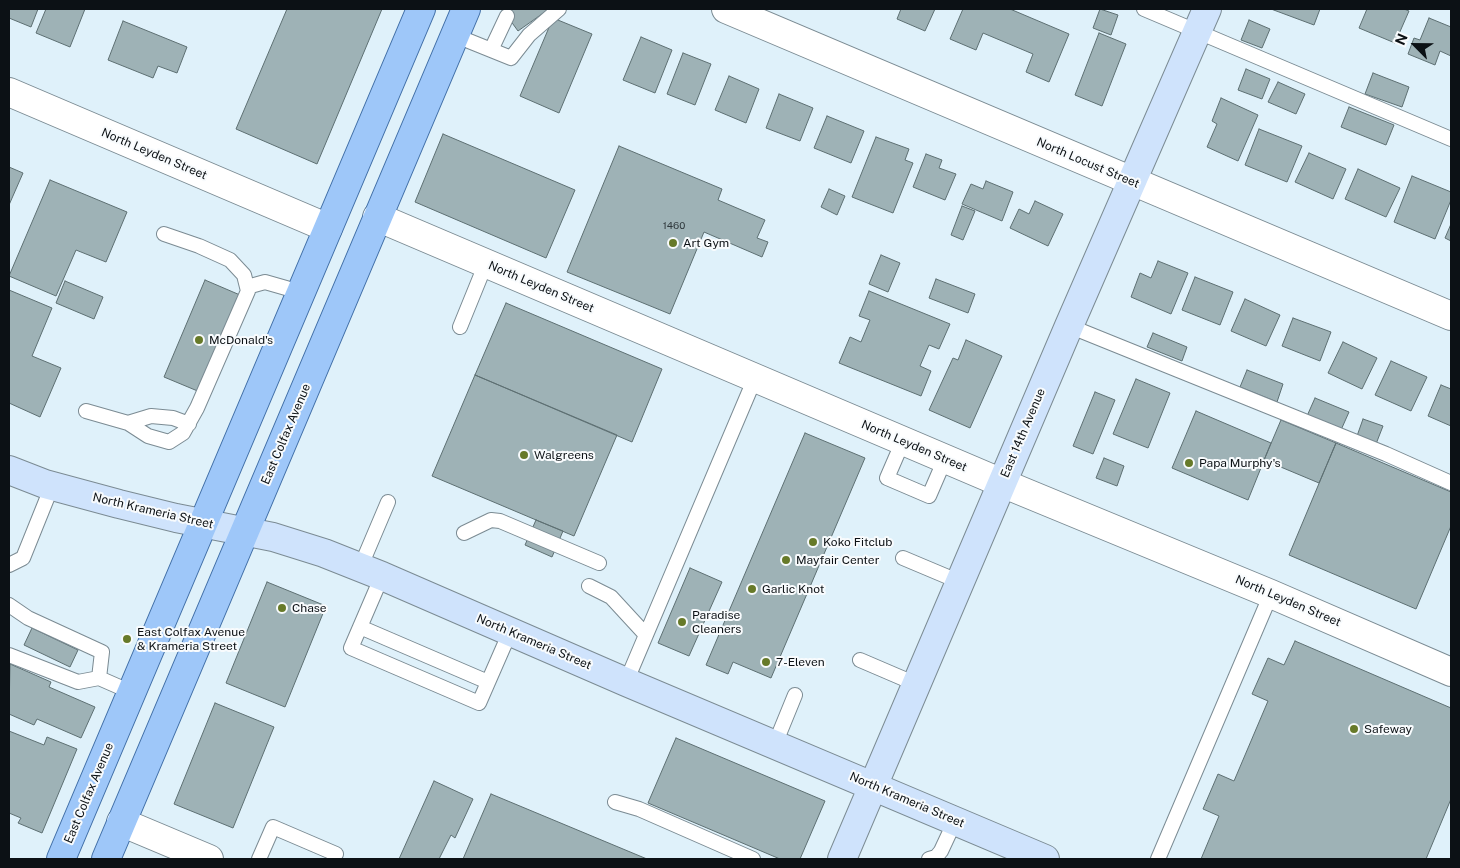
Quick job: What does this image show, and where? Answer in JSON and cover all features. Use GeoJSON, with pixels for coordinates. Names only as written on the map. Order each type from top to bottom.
{"type":"FeatureCollection","features":[{"type":"Feature","properties":{"kind":"main road","name":"East Colfax Avenue"},"geometry":{"type":"LineString","coordinates":[[61,859],[420,9]]}},
{"type":"Feature","properties":{"kind":"main road","name":"East Colfax Avenue"},"geometry":{"type":"LineString","coordinates":[[106,859],[466,9]]}},
{"type":"Feature","properties":{"kind":"street","name":"North Locust Street"},"geometry":{"type":"LineString","coordinates":[[726,9],[1451,316]]}},
{"type":"Feature","properties":{"kind":"street","name":"East 14th Avenue"},"geometry":{"type":"LineString","coordinates":[[842,859],[1069,326],[1202,20]]}},
{"type":"Feature","properties":{"kind":"street","name":"North Leyden Street"},"geometry":{"type":"LineString","coordinates":[[9,92],[328,228]]}},
{"type":"Feature","properties":{"kind":"street","name":"North Leyden Street"},"geometry":{"type":"LineString","coordinates":[[377,217],[945,459],[1271,594],[1451,672]]}},
{"type":"Feature","properties":{"kind":"street","name":"North Krameria Street"},"geometry":{"type":"LineString","coordinates":[[9,470],[52,486],[154,513],[273,537],[307,547],[371,572],[1045,859]]}},
{"type":"Feature","properties":{"kind":"street"},"geometry":{"type":"LineString","coordinates":[[121,822],[209,859]]}},
{"type":"Feature","properties":{"kind":"lane"},"geometry":{"type":"LineString","coordinates":[[454,36],[511,58],[529,36],[559,9]]}},
{"type":"Feature","properties":{"kind":"lane"},"geometry":{"type":"LineString","coordinates":[[1144,9],[1202,20],[1451,139]]}},
{"type":"Feature","properties":{"kind":"lane"},"geometry":{"type":"LineString","coordinates":[[491,50],[507,16]]}},
{"type":"Feature","properties":{"kind":"lane"},"geometry":{"type":"LineString","coordinates":[[86,411],[128,423],[148,436],[169,442],[183,434],[248,291],[244,275],[230,260],[199,246],[164,234]]}},
{"type":"Feature","properties":{"kind":"lane"},"geometry":{"type":"LineString","coordinates":[[460,327],[486,264]]}},
{"type":"Feature","properties":{"kind":"lane"},"geometry":{"type":"LineString","coordinates":[[247,287],[265,282],[300,292]]}},
{"type":"Feature","properties":{"kind":"lane"},"geometry":{"type":"LineString","coordinates":[[1069,326],[1386,454],[1451,483]]}},
{"type":"Feature","properties":{"kind":"lane"},"geometry":{"type":"LineString","coordinates":[[626,682],[755,378]]}},
{"type":"Feature","properties":{"kind":"lane"},"geometry":{"type":"LineString","coordinates":[[128,423],[151,416],[173,418],[188,424]]}},
{"type":"Feature","properties":{"kind":"lane"},"geometry":{"type":"LineString","coordinates":[[903,441],[887,478],[929,496],[945,459]]}},
{"type":"Feature","properties":{"kind":"lane"},"geometry":{"type":"LineString","coordinates":[[9,565],[23,558],[52,486]]}},
{"type":"Feature","properties":{"kind":"lane"},"geometry":{"type":"LineString","coordinates":[[388,502],[360,627],[351,648],[479,703],[510,632]]}},
{"type":"Feature","properties":{"kind":"lane"},"geometry":{"type":"LineString","coordinates":[[464,533],[491,520],[500,521],[599,563]]}},
{"type":"Feature","properties":{"kind":"lane"},"geometry":{"type":"LineString","coordinates":[[903,558],[960,582]]}},
{"type":"Feature","properties":{"kind":"lane"},"geometry":{"type":"LineString","coordinates":[[590,586],[611,597],[646,635]]}},
{"type":"Feature","properties":{"kind":"lane"},"geometry":{"type":"LineString","coordinates":[[1158,859],[1271,594]]}},
{"type":"Feature","properties":{"kind":"lane"},"geometry":{"type":"LineString","coordinates":[[9,605],[28,618],[102,652],[99,678]]}},
{"type":"Feature","properties":{"kind":"lane"},"geometry":{"type":"LineString","coordinates":[[360,627],[488,682]]}},
{"type":"Feature","properties":{"kind":"lane"},"geometry":{"type":"LineString","coordinates":[[9,656],[78,682],[99,678],[131,692]]}},
{"type":"Feature","properties":{"kind":"lane"},"geometry":{"type":"LineString","coordinates":[[860,660],[916,684]]}},
{"type":"Feature","properties":{"kind":"lane"},"geometry":{"type":"LineString","coordinates":[[775,744],[795,696]]}},
{"type":"Feature","properties":{"kind":"lane"},"geometry":{"type":"LineString","coordinates":[[616,802],[639,809],[753,859]]}},
{"type":"Feature","properties":{"kind":"lane"},"geometry":{"type":"LineString","coordinates":[[930,859],[936,857],[941,851],[955,821]]}},
{"type":"Feature","properties":{"kind":"lane"},"geometry":{"type":"LineString","coordinates":[[259,859],[273,827],[336,854]]}},
{"type":"Feature","properties":{"kind":"building"},"geometry":{"type":"Polygon","coordinates":[[[9,9],[38,9],[31,27],[9,18],[9,9]]]}},
{"type":"Feature","properties":{"kind":"building"},"geometry":{"type":"Polygon","coordinates":[[[46,9],[85,9],[70,47],[36,33],[46,9]]]}},
{"type":"Feature","properties":{"kind":"building"},"geometry":{"type":"Polygon","coordinates":[[[287,9],[382,9],[317,164],[236,129],[287,9]]]}},
{"type":"Feature","properties":{"kind":"building"},"geometry":{"type":"Polygon","coordinates":[[[502,9],[549,9],[518,31],[502,9]]]}},
{"type":"Feature","properties":{"kind":"building"},"geometry":{"type":"Polygon","coordinates":[[[901,9],[935,9],[925,31],[897,19],[901,9]]]}},
{"type":"Feature","properties":{"kind":"building"},"geometry":{"type":"Polygon","coordinates":[[[963,9],[1010,9],[1069,34],[1049,82],[1026,72],[1033,54],[983,33],[976,50],[950,39],[963,9]]]}},
{"type":"Feature","properties":{"kind":"building"},"geometry":{"type":"Polygon","coordinates":[[[1100,9],[1118,15],[1111,35],[1093,28],[1100,9]]]}},
{"type":"Feature","properties":{"kind":"building"},"geometry":{"type":"Polygon","coordinates":[[[1271,9],[1320,9],[1314,25],[1271,9]]]}},
{"type":"Feature","properties":{"kind":"building"},"geometry":{"type":"Polygon","coordinates":[[[1367,9],[1404,9],[1409,11],[1395,43],[1359,28],[1367,9]]]}},
{"type":"Feature","properties":{"kind":"building"},"geometry":{"type":"Polygon","coordinates":[[[553,18],[592,34],[559,113],[520,96],[553,18]]]}},
{"type":"Feature","properties":{"kind":"building"},"geometry":{"type":"Polygon","coordinates":[[[1429,18],[1451,27],[1451,56],[1440,51],[1435,65],[1408,54],[1414,38],[1420,40],[1429,18]]]}},
{"type":"Feature","properties":{"kind":"building"},"geometry":{"type":"Polygon","coordinates":[[[1249,20],[1270,29],[1262,48],[1241,40],[1249,20]]]}},
{"type":"Feature","properties":{"kind":"building"},"geometry":{"type":"Polygon","coordinates":[[[123,21],[187,47],[177,73],[158,66],[153,78],[108,60],[123,21]]]}},
{"type":"Feature","properties":{"kind":"building"},"geometry":{"type":"Polygon","coordinates":[[[1099,33],[1126,44],[1102,106],[1075,95],[1099,33]]]}},
{"type":"Feature","properties":{"kind":"building"},"geometry":{"type":"Polygon","coordinates":[[[641,37],[672,50],[655,93],[623,80],[641,37]]]}},
{"type":"Feature","properties":{"kind":"building"},"geometry":{"type":"Polygon","coordinates":[[[683,53],[711,64],[695,105],[667,94],[683,53]]]}},
{"type":"Feature","properties":{"kind":"building"},"geometry":{"type":"Polygon","coordinates":[[[1246,69],[1270,79],[1262,99],[1238,90],[1246,69]]]}},
{"type":"Feature","properties":{"kind":"building"},"geometry":{"type":"Polygon","coordinates":[[[1373,73],[1409,87],[1402,107],[1365,94],[1373,73]]]}},
{"type":"Feature","properties":{"kind":"building"},"geometry":{"type":"Polygon","coordinates":[[[729,76],[759,89],[746,123],[715,110],[729,76]]]}},
{"type":"Feature","properties":{"kind":"building"},"geometry":{"type":"Polygon","coordinates":[[[1278,82],[1305,94],[1296,114],[1268,102],[1278,82]]]}},
{"type":"Feature","properties":{"kind":"building"},"geometry":{"type":"Polygon","coordinates":[[[779,94],[813,108],[800,141],[766,128],[779,94]]]}},
{"type":"Feature","properties":{"kind":"building"},"geometry":{"type":"Polygon","coordinates":[[[1221,98],[1258,115],[1238,161],[1207,147],[1217,124],[1212,121],[1221,98]]]}},
{"type":"Feature","properties":{"kind":"building"},"geometry":{"type":"Polygon","coordinates":[[[1349,107],[1394,125],[1386,145],[1341,127],[1349,107]]]}},
{"type":"Feature","properties":{"kind":"building"},"geometry":{"type":"Polygon","coordinates":[[[827,116],[864,131],[851,163],[814,148],[827,116]]]}},
{"type":"Feature","properties":{"kind":"building"},"geometry":{"type":"Polygon","coordinates":[[[1259,129],[1302,146],[1287,182],[1245,165],[1259,129]]]}},
{"type":"Feature","properties":{"kind":"building"},"geometry":{"type":"Polygon","coordinates":[[[443,134],[575,190],[546,258],[415,202],[443,134]]]}},
{"type":"Feature","properties":{"kind":"building"},"geometry":{"type":"Polygon","coordinates":[[[876,137],[909,149],[905,160],[913,163],[893,213],[852,197],[876,137]]]}},
{"type":"Feature","properties":{"kind":"building"},"geometry":{"type":"Polygon","coordinates":[[[619,146],[722,189],[718,200],[765,220],[757,238],[768,242],[762,257],[704,232],[670,314],[567,272],[619,146]]]}},
{"type":"Feature","properties":{"kind":"building"},"geometry":{"type":"Polygon","coordinates":[[[1309,153],[1346,169],[1333,199],[1295,182],[1309,153]]]}},
{"type":"Feature","properties":{"kind":"building"},"geometry":{"type":"Polygon","coordinates":[[[926,154],[942,160],[939,168],[956,174],[945,200],[913,187],[926,154]]]}},
{"type":"Feature","properties":{"kind":"building"},"geometry":{"type":"Polygon","coordinates":[[[9,167],[23,173],[9,205],[9,167]]]}},
{"type":"Feature","properties":{"kind":"building"},"geometry":{"type":"Polygon","coordinates":[[[1358,169],[1400,188],[1386,217],[1345,199],[1358,169]]]}},
{"type":"Feature","properties":{"kind":"building"},"geometry":{"type":"Polygon","coordinates":[[[1412,176],[1451,192],[1451,200],[1435,239],[1394,222],[1412,176]]]}},
{"type":"Feature","properties":{"kind":"building"},"geometry":{"type":"Polygon","coordinates":[[[50,180],[127,212],[106,262],[76,250],[56,296],[9,276],[50,180]]]}},
{"type":"Feature","properties":{"kind":"building"},"geometry":{"type":"Polygon","coordinates":[[[986,181],[1013,192],[1002,221],[962,204],[971,184],[983,189],[986,181]]]}},
{"type":"Feature","properties":{"kind":"building"},"geometry":{"type":"Polygon","coordinates":[[[829,189],[845,196],[837,215],[821,207],[829,189]]]}},
{"type":"Feature","properties":{"kind":"building"},"geometry":{"type":"Polygon","coordinates":[[[1035,201],[1063,214],[1048,246],[1010,228],[1019,209],[1029,214],[1035,201]]]}},
{"type":"Feature","properties":{"kind":"building"},"geometry":{"type":"Polygon","coordinates":[[[962,206],[975,211],[963,240],[951,235],[962,206]]]}},
{"type":"Feature","properties":{"kind":"building"},"geometry":{"type":"Polygon","coordinates":[[[1451,224],[1451,241],[1445,238],[1451,224]]]}},
{"type":"Feature","properties":{"kind":"building"},"geometry":{"type":"Polygon","coordinates":[[[881,255],[900,263],[888,292],[869,284],[881,255]]]}},
{"type":"Feature","properties":{"kind":"building"},"geometry":{"type":"Polygon","coordinates":[[[1158,261],[1188,273],[1171,314],[1131,297],[1140,273],[1151,278],[1158,261]]]}},
{"type":"Feature","properties":{"kind":"building"},"geometry":{"type":"Polygon","coordinates":[[[1195,277],[1233,292],[1220,325],[1182,310],[1195,277]]]}},
{"type":"Feature","properties":{"kind":"building"},"geometry":{"type":"Polygon","coordinates":[[[936,279],[975,294],[968,313],[929,298],[936,279]]]}},
{"type":"Feature","properties":{"kind":"building"},"geometry":{"type":"Polygon","coordinates":[[[205,280],[240,295],[200,392],[164,377],[205,280]]]}},
{"type":"Feature","properties":{"kind":"building"},"geometry":{"type":"Polygon","coordinates":[[[65,281],[103,297],[94,319],[56,303],[65,281]]]}},
{"type":"Feature","properties":{"kind":"building"},"geometry":{"type":"Polygon","coordinates":[[[9,290],[52,308],[32,356],[61,368],[40,417],[9,403],[9,290]]]}},
{"type":"Feature","properties":{"kind":"building"},"geometry":{"type":"Polygon","coordinates":[[[869,291],[950,324],[939,349],[929,345],[920,366],[931,371],[921,396],[839,363],[850,337],[861,342],[870,320],[859,316],[869,291]]]}},
{"type":"Feature","properties":{"kind":"building"},"geometry":{"type":"Polygon","coordinates":[[[1245,299],[1280,315],[1266,346],[1231,331],[1245,299]]]}},
{"type":"Feature","properties":{"kind":"building"},"geometry":{"type":"Polygon","coordinates":[[[506,303],[662,369],[632,442],[475,375],[506,303]]]}},
{"type":"Feature","properties":{"kind":"building"},"geometry":{"type":"Polygon","coordinates":[[[1293,318],[1331,332],[1320,361],[1282,346],[1293,318]]]}},
{"type":"Feature","properties":{"kind":"building"},"geometry":{"type":"Polygon","coordinates":[[[1153,333],[1187,347],[1182,361],[1147,347],[1153,333]]]}},
{"type":"Feature","properties":{"kind":"building"},"geometry":{"type":"Polygon","coordinates":[[[966,340],[1002,356],[970,428],[929,410],[953,358],[958,360],[966,340]]]}},
{"type":"Feature","properties":{"kind":"building"},"geometry":{"type":"Polygon","coordinates":[[[1343,342],[1377,358],[1362,389],[1328,373],[1343,342]]]}},
{"type":"Feature","properties":{"kind":"building"},"geometry":{"type":"Polygon","coordinates":[[[1391,361],[1427,377],[1411,411],[1375,395],[1391,361]]]}},
{"type":"Feature","properties":{"kind":"building"},"geometry":{"type":"Polygon","coordinates":[[[1247,370],[1283,384],[1277,402],[1240,387],[1247,370]]]}},
{"type":"Feature","properties":{"kind":"building","name":"Walgreens"},"geometry":{"type":"Polygon","coordinates":[[[475,375],[617,435],[574,536],[432,476],[475,375]]]}},
{"type":"Feature","properties":{"kind":"building"},"geometry":{"type":"Polygon","coordinates":[[[1136,379],[1170,393],[1148,448],[1113,434],[1136,379]]]}},
{"type":"Feature","properties":{"kind":"building"},"geometry":{"type":"Polygon","coordinates":[[[1441,385],[1451,389],[1451,426],[1428,416],[1441,385]]]}},
{"type":"Feature","properties":{"kind":"building"},"geometry":{"type":"Polygon","coordinates":[[[1095,392],[1115,400],[1093,454],[1073,446],[1095,392]]]}},
{"type":"Feature","properties":{"kind":"building"},"geometry":{"type":"Polygon","coordinates":[[[1315,398],[1349,412],[1341,430],[1307,416],[1315,398]]]}},
{"type":"Feature","properties":{"kind":"building"},"geometry":{"type":"Polygon","coordinates":[[[1196,411],[1271,443],[1248,500],[1172,468],[1196,411]]]}},
{"type":"Feature","properties":{"kind":"building"},"geometry":{"type":"Polygon","coordinates":[[[1363,419],[1383,426],[1376,444],[1357,436],[1363,419]]]}},
{"type":"Feature","properties":{"kind":"building"},"geometry":{"type":"Polygon","coordinates":[[[1281,420],[1336,443],[1319,483],[1264,460],[1281,420]]]}},
{"type":"Feature","properties":{"kind":"building","name":"Mayfair Center"},"geometry":{"type":"Polygon","coordinates":[[[805,433],[865,458],[771,678],[733,662],[728,674],[706,665],[805,433]]]}},
{"type":"Feature","properties":{"kind":"building"},"geometry":{"type":"Polygon","coordinates":[[[1336,443],[1451,492],[1451,526],[1416,609],[1289,555],[1336,443]]]}},
{"type":"Feature","properties":{"kind":"building"},"geometry":{"type":"Polygon","coordinates":[[[1104,458],[1124,466],[1117,486],[1096,478],[1104,458]]]}},
{"type":"Feature","properties":{"kind":"building"},"geometry":{"type":"Polygon","coordinates":[[[536,520],[563,531],[552,557],[525,545],[536,520]]]}},
{"type":"Feature","properties":{"kind":"building"},"geometry":{"type":"Polygon","coordinates":[[[690,568],[722,582],[689,656],[658,643],[690,568]]]}},
{"type":"Feature","properties":{"kind":"building"},"geometry":{"type":"Polygon","coordinates":[[[267,582],[326,606],[285,707],[226,683],[267,582]]]}},
{"type":"Feature","properties":{"kind":"building"},"geometry":{"type":"Polygon","coordinates":[[[32,628],[78,650],[70,667],[24,645],[32,628]]]}},
{"type":"Feature","properties":{"kind":"building","name":"Safeway"},"geometry":{"type":"Polygon","coordinates":[[[1295,641],[1451,708],[1451,799],[1426,859],[1201,859],[1219,816],[1203,809],[1218,774],[1234,781],[1268,701],[1252,694],[1268,658],[1284,665],[1295,641]]]}},
{"type":"Feature","properties":{"kind":"building"},"geometry":{"type":"Polygon","coordinates":[[[10,664],[51,682],[49,687],[95,707],[81,738],[37,719],[34,725],[9,714],[10,664]]]}},
{"type":"Feature","properties":{"kind":"building"},"geometry":{"type":"Polygon","coordinates":[[[215,703],[274,727],[233,828],[174,804],[215,703]]]}},
{"type":"Feature","properties":{"kind":"building"},"geometry":{"type":"Polygon","coordinates":[[[9,731],[44,745],[47,737],[77,749],[42,833],[18,823],[21,818],[9,813],[9,731]]]}},
{"type":"Feature","properties":{"kind":"building"},"geometry":{"type":"Polygon","coordinates":[[[676,738],[825,801],[800,859],[780,859],[648,803],[676,738]]]}},
{"type":"Feature","properties":{"kind":"building"},"geometry":{"type":"Polygon","coordinates":[[[434,781],[473,799],[455,838],[451,835],[439,859],[399,859],[434,781]]]}},
{"type":"Feature","properties":{"kind":"building"},"geometry":{"type":"Polygon","coordinates":[[[491,794],[647,859],[463,859],[491,794]]]}},
{"type":"Feature","properties":{"kind":"place","name":"Art Gym"},"geometry":{"type":"Point","coordinates":[673,243]}},
{"type":"Feature","properties":{"kind":"place","name":"McDonald's"},"geometry":{"type":"Point","coordinates":[199,340]}},
{"type":"Feature","properties":{"kind":"place","name":"Walgreens"},"geometry":{"type":"Point","coordinates":[524,455]}},
{"type":"Feature","properties":{"kind":"place","name":"Papa Murphy's"},"geometry":{"type":"Point","coordinates":[1189,463]}},
{"type":"Feature","properties":{"kind":"place","name":"Koko Fitclub"},"geometry":{"type":"Point","coordinates":[813,542]}},
{"type":"Feature","properties":{"kind":"place","name":"Mayfair Center"},"geometry":{"type":"Point","coordinates":[786,560]}},
{"type":"Feature","properties":{"kind":"place","name":"Garlic Knot"},"geometry":{"type":"Point","coordinates":[752,589]}},
{"type":"Feature","properties":{"kind":"place","name":"Chase"},"geometry":{"type":"Point","coordinates":[282,608]}},
{"type":"Feature","properties":{"kind":"place","name":"Paradise Cleaners"},"geometry":{"type":"Point","coordinates":[682,622]}},
{"type":"Feature","properties":{"kind":"place","name":"East Colfax Avenue & Krameria Street"},"geometry":{"type":"Point","coordinates":[127,639]}},
{"type":"Feature","properties":{"kind":"place","name":"7-Eleven"},"geometry":{"type":"Point","coordinates":[766,662]}},
{"type":"Feature","properties":{"kind":"place","name":"Safeway"},"geometry":{"type":"Point","coordinates":[1354,729]}}]}
